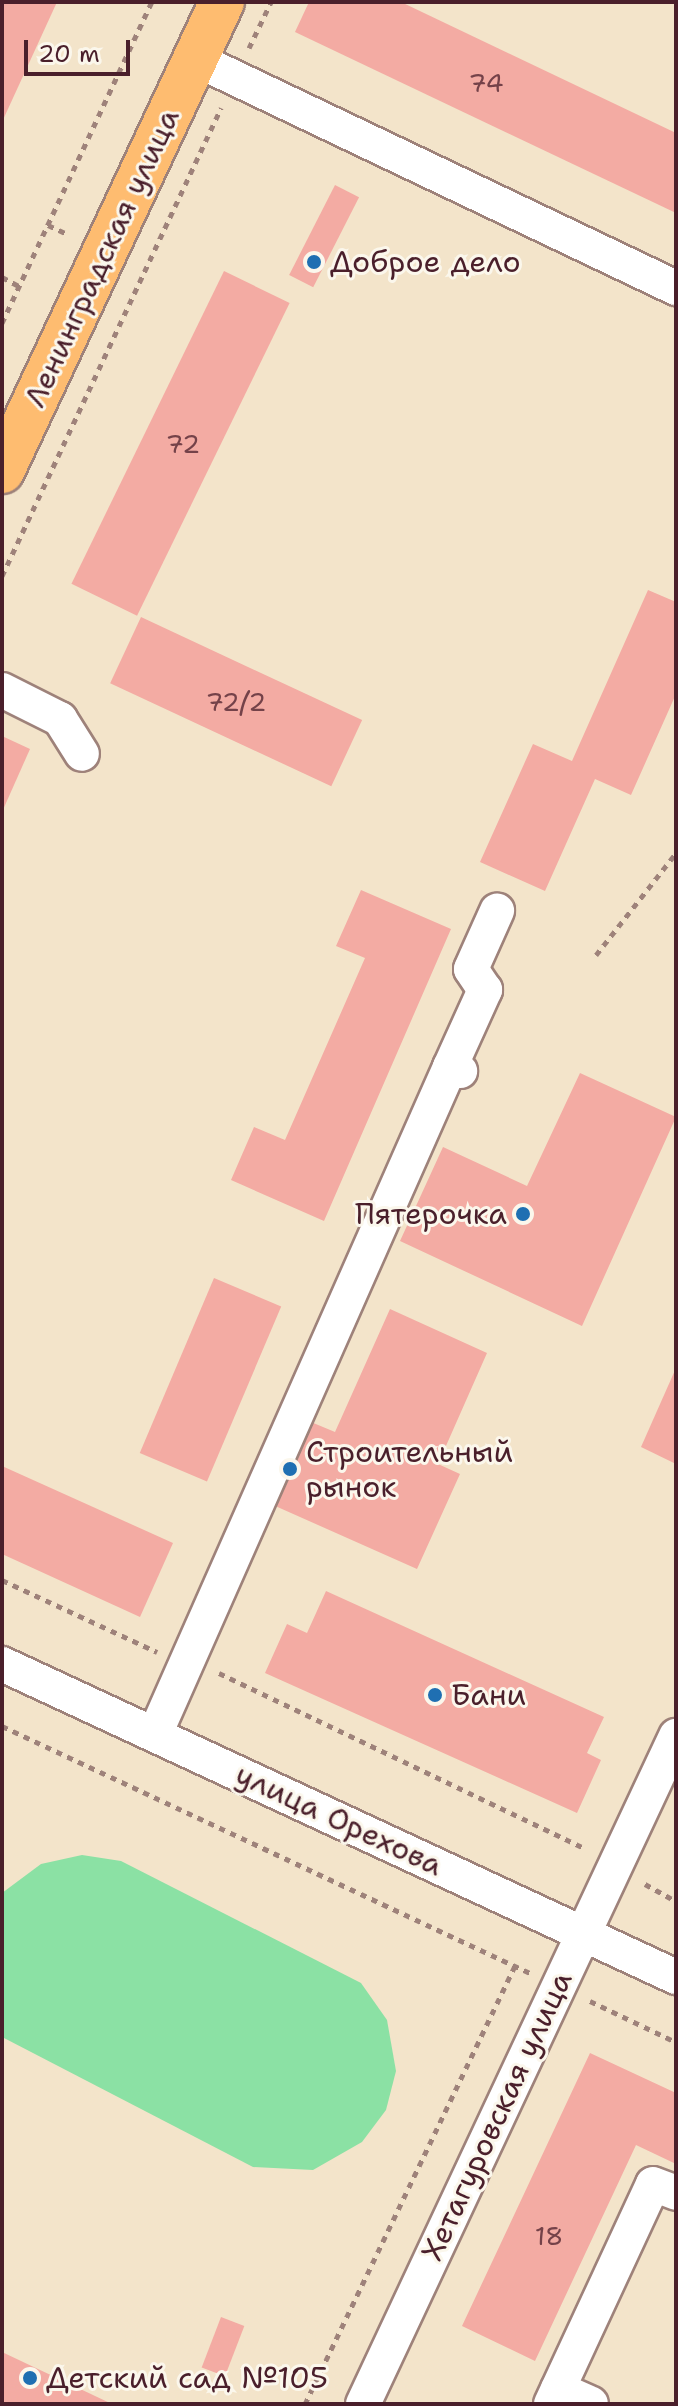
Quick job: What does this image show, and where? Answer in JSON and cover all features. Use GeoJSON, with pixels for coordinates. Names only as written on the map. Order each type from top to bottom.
{"type":"FeatureCollection","features":[{"type":"Feature","properties":{"kind":"main road","name":"Ленинградская улица"},"geometry":{"type":"LineString","coordinates":[[2,471],[222,2]]}},
{"type":"Feature","properties":{"kind":"street"},"geometry":{"type":"LineString","coordinates":[[195,59],[676,288]]}},
{"type":"Feature","properties":{"kind":"street"},"geometry":{"type":"LineString","coordinates":[[2,690],[60,719],[82,754]]}},
{"type":"Feature","properties":{"kind":"street"},"geometry":{"type":"LineString","coordinates":[[155,1734],[455,1069],[485,990],[471,969],[497,911]]}},
{"type":"Feature","properties":{"kind":"street","name":"улица Орехова"},"geometry":{"type":"LineString","coordinates":[[2,1664],[676,1977]]}},
{"type":"Feature","properties":{"kind":"street","name":"Хетагуровская улица"},"geometry":{"type":"LineString","coordinates":[[363,2404],[676,1736]]}},
{"type":"Feature","properties":{"kind":"street"},"geometry":{"type":"LineString","coordinates":[[591,2404],[554,2396],[653,2184],[676,2193]]}},
{"type":"Feature","properties":{"kind":"path"},"geometry":{"type":"LineString","coordinates":[[2,323],[152,2]]}},
{"type":"Feature","properties":{"kind":"path"},"geometry":{"type":"LineString","coordinates":[[2,576],[271,2]]}},
{"type":"Feature","properties":{"kind":"path"},"geometry":{"type":"LineString","coordinates":[[2,277],[20,286]]}},
{"type":"Feature","properties":{"kind":"path"},"geometry":{"type":"LineString","coordinates":[[596,955],[676,853]]}},
{"type":"Feature","properties":{"kind":"path"},"geometry":{"type":"LineString","coordinates":[[2,1580],[186,1665],[232,1676],[616,1863],[676,1901]]}},
{"type":"Feature","properties":{"kind":"path"},"geometry":{"type":"LineString","coordinates":[[2,1726],[676,2042]]}},
{"type":"Feature","properties":{"kind":"path"},"geometry":{"type":"LineString","coordinates":[[305,2404],[515,1966]]}},
{"type":"Feature","properties":{"kind":"green space"},"geometry":{"type":"Polygon","coordinates":[[[82,1855],[121,1861],[361,1983],[387,2020],[396,2071],[386,2110],[362,2142],[313,2170],[253,2167],[4,2038],[2,1893],[41,1864],[82,1855]]]}},
{"type":"Feature","properties":{"kind":"building"},"geometry":{"type":"Polygon","coordinates":[[[2,2],[57,2],[2,122],[2,2]]]}},
{"type":"Feature","properties":{"kind":"building"},"geometry":{"type":"Polygon","coordinates":[[[309,2],[401,2],[676,133],[676,213],[295,32],[309,2]]]}},
{"type":"Feature","properties":{"kind":"building"},"geometry":{"type":"Polygon","coordinates":[[[335,185],[359,197],[313,287],[289,275],[335,185]]]}},
{"type":"Feature","properties":{"kind":"building"},"geometry":{"type":"Polygon","coordinates":[[[224,271],[290,303],[137,616],[71,584],[224,271]]]}},
{"type":"Feature","properties":{"kind":"building"},"geometry":{"type":"Polygon","coordinates":[[[648,590],[676,602],[676,694],[631,795],[595,779],[545,891],[480,862],[533,744],[572,761],[648,590]]]}},
{"type":"Feature","properties":{"kind":"building"},"geometry":{"type":"Polygon","coordinates":[[[141,617],[362,720],[331,786],[110,683],[141,617]]]}},
{"type":"Feature","properties":{"kind":"building"},"geometry":{"type":"Polygon","coordinates":[[[2,736],[30,749],[2,812],[2,736]]]}},
{"type":"Feature","properties":{"kind":"building"},"geometry":{"type":"Polygon","coordinates":[[[361,890],[451,929],[324,1221],[231,1180],[254,1127],[285,1140],[365,958],[336,946],[361,890]]]}},
{"type":"Feature","properties":{"kind":"building","name":"Пятерочка"},"geometry":{"type":"Polygon","coordinates":[[[580,1073],[676,1117],[582,1326],[400,1241],[443,1147],[527,1186],[580,1073]]]}},
{"type":"Feature","properties":{"kind":"building"},"geometry":{"type":"Polygon","coordinates":[[[214,1278],[281,1307],[207,1481],[140,1453],[214,1278]]]}},
{"type":"Feature","properties":{"kind":"building"},"geometry":{"type":"Polygon","coordinates":[[[390,1309],[487,1353],[438,1464],[460,1474],[417,1569],[273,1505],[311,1422],[335,1432],[390,1309]]]}},
{"type":"Feature","properties":{"kind":"building"},"geometry":{"type":"Polygon","coordinates":[[[676,1368],[676,1464],[641,1447],[676,1368]]]}},
{"type":"Feature","properties":{"kind":"building"},"geometry":{"type":"Polygon","coordinates":[[[2,1466],[173,1543],[140,1617],[2,1554],[2,1466]]]}},
{"type":"Feature","properties":{"kind":"building","name":"Бани"},"geometry":{"type":"Polygon","coordinates":[[[326,1591],[604,1717],[587,1753],[601,1760],[577,1813],[265,1673],[287,1624],[307,1633],[326,1591]]]}},
{"type":"Feature","properties":{"kind":"building"},"geometry":{"type":"Polygon","coordinates":[[[590,2053],[676,2093],[676,2164],[636,2145],[535,2361],[462,2326],[590,2053]]]}},
{"type":"Feature","properties":{"kind":"building"},"geometry":{"type":"Polygon","coordinates":[[[221,2317],[244,2326],[225,2376],[202,2367],[221,2317]]]}},
{"type":"Feature","properties":{"kind":"building","name":"Детский сад №105"},"geometry":{"type":"Polygon","coordinates":[[[2,2352],[112,2404],[2,2404],[2,2352]]]}},
{"type":"Feature","properties":{"kind":"place","name":"Доброе дело"},"geometry":{"type":"Point","coordinates":[314,262]}},
{"type":"Feature","properties":{"kind":"place","name":"Пятерочка"},"geometry":{"type":"Point","coordinates":[523,1214]}},
{"type":"Feature","properties":{"kind":"place","name":"Строительный рынок"},"geometry":{"type":"Point","coordinates":[290,1469]}},
{"type":"Feature","properties":{"kind":"place","name":"Бани"},"geometry":{"type":"Point","coordinates":[435,1695]}},
{"type":"Feature","properties":{"kind":"place","name":"Детский сад №105"},"geometry":{"type":"Point","coordinates":[30,2378]}}]}
